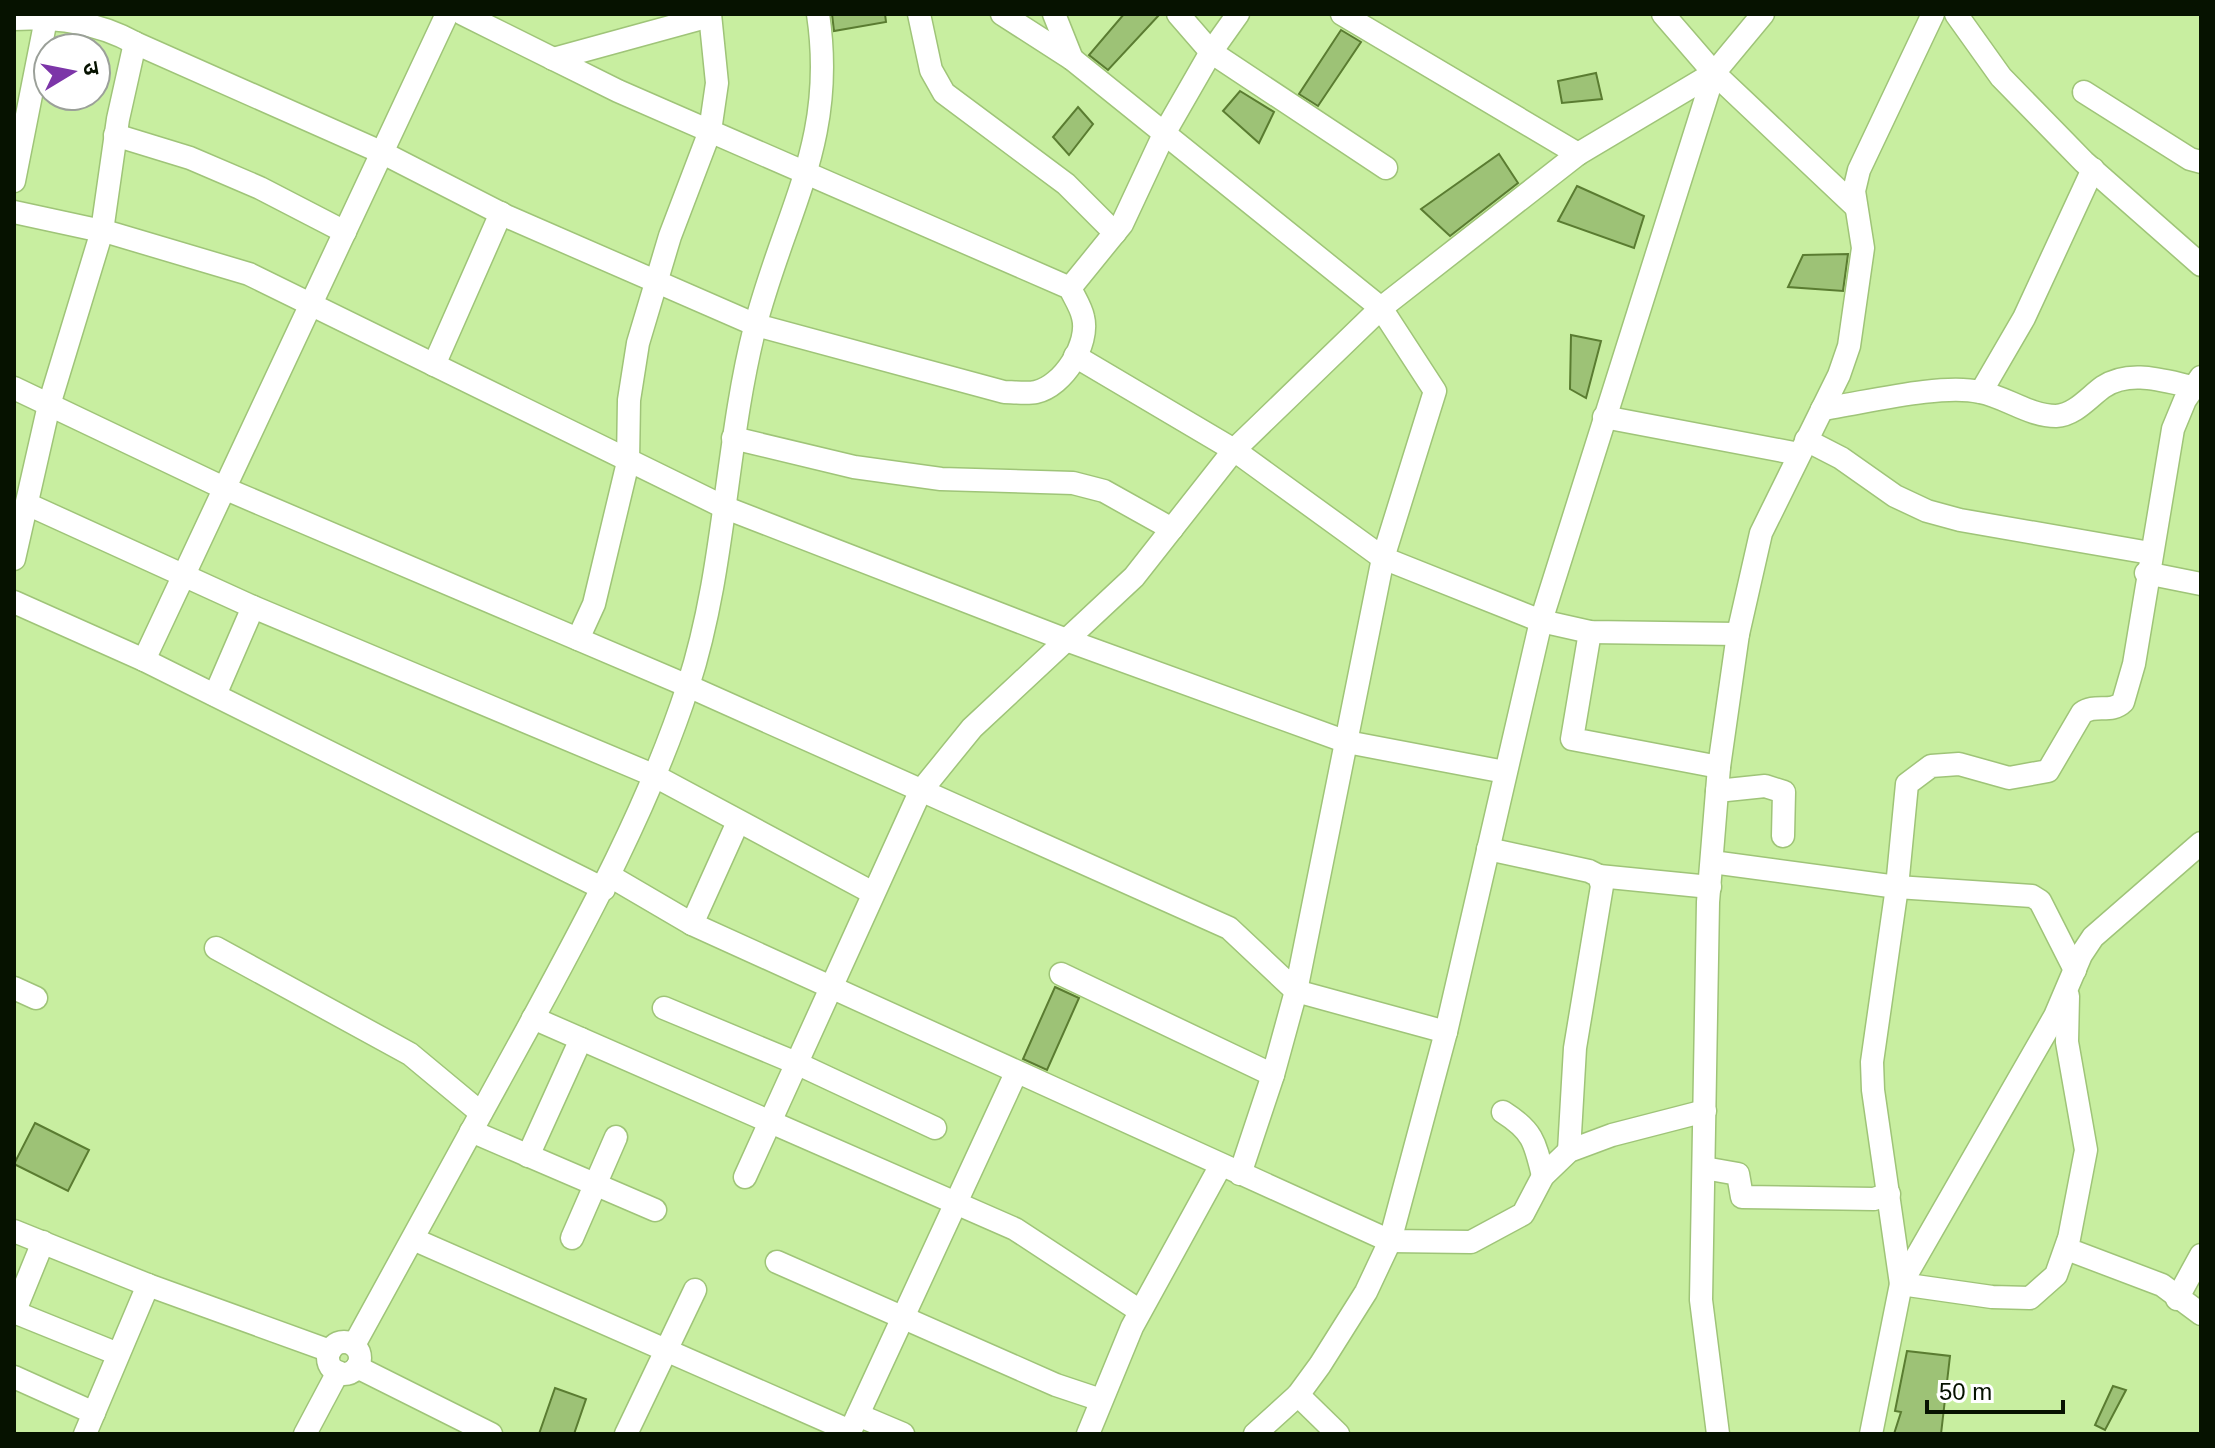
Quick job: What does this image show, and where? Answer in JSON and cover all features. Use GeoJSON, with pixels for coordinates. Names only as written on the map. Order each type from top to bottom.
{"type":"FeatureCollection","features":[{"type":"Feature","properties":{"kind":"street"},"geometry":{"type":"LineString","coordinates":[[144,660],[447,14]]}},
{"type":"Feature","properties":{"kind":"street"},"geometry":{"type":"LineString","coordinates":[[14,19],[47,16],[108,28],[135,43],[383,153],[501,213],[756,325],[1004,392],[1037,392],[1061,377],[1083,342],[1084,317],[1070,288],[710,131],[463,14]]}},
{"type":"Feature","properties":{"kind":"street"},"geometry":{"type":"LineString","coordinates":[[305,1434],[350,1362],[413,1239],[607,882],[688,686],[713,591],[733,438],[756,325],[807,173],[823,99],[818,14]]}},
{"type":"Feature","properties":{"kind":"street"},"geometry":{"type":"LineString","coordinates":[[919,14],[931,70],[944,93],[1047,168],[1115,233]]}},
{"type":"Feature","properties":{"kind":"street"},"geometry":{"type":"LineString","coordinates":[[1002,14],[1072,59],[1381,308],[1435,391],[1383,558],[1296,991],[1273,1075],[1230,1169],[1140,1311],[1088,1434]]}},
{"type":"Feature","properties":{"kind":"street"},"geometry":{"type":"LineString","coordinates":[[1054,14],[1072,59]]}},
{"type":"Feature","properties":{"kind":"street"},"geometry":{"type":"LineString","coordinates":[[1178,14],[1211,52],[1386,168]]}},
{"type":"Feature","properties":{"kind":"street"},"geometry":{"type":"LineString","coordinates":[[1070,288],[1115,233],[1165,132],[1211,52],[1238,14]]}},
{"type":"Feature","properties":{"kind":"street"},"geometry":{"type":"LineString","coordinates":[[1342,14],[1578,154]]}},
{"type":"Feature","properties":{"kind":"street"},"geometry":{"type":"LineString","coordinates":[[1663,14],[1714,73],[1856,207]]}},
{"type":"Feature","properties":{"kind":"street"},"geometry":{"type":"LineString","coordinates":[[745,1177],[830,984],[920,792],[972,728],[1069,641],[1134,577],[1234,450],[1381,308],[1578,154],[1714,73],[1763,14]]}},
{"type":"Feature","properties":{"kind":"street"},"geometry":{"type":"LineString","coordinates":[[1718,1434],[1701,1300],[1710,887],[1719,767],[1738,634],[1761,533],[1849,346],[1863,248],[1854,191],[1859,170],[1933,14]]}},
{"type":"Feature","properties":{"kind":"street"},"geometry":{"type":"LineString","coordinates":[[553,59],[710,15],[717,83],[710,131],[656,282],[638,343],[629,400],[628,462],[594,604],[578,639]]}},
{"type":"Feature","properties":{"kind":"street"},"geometry":{"type":"LineString","coordinates":[[14,181],[47,16]]}},
{"type":"Feature","properties":{"kind":"street"},"geometry":{"type":"LineString","coordinates":[[1966,18],[2001,77],[2093,169],[2201,265]]}},
{"type":"Feature","properties":{"kind":"street"},"geometry":{"type":"LineString","coordinates":[[14,559],[49,405],[102,231],[115,135],[135,43]]}},
{"type":"Feature","properties":{"kind":"street"},"geometry":{"type":"LineString","coordinates":[[1255,1434],[1298,1395],[1366,1292],[1390,1241],[1446,1032],[1541,621],[1714,73]]}},
{"type":"Feature","properties":{"kind":"street"},"geometry":{"type":"LineString","coordinates":[[2084,92],[2200,165]]}},
{"type":"Feature","properties":{"kind":"street"},"geometry":{"type":"LineString","coordinates":[[115,135],[190,158],[260,188],[345,232]]}},
{"type":"Feature","properties":{"kind":"street"},"geometry":{"type":"LineString","coordinates":[[1981,392],[2024,318],[2093,169]]}},
{"type":"Feature","properties":{"kind":"street"},"geometry":{"type":"LineString","coordinates":[[14,212],[102,231],[249,274],[726,508],[1069,641],[1347,742],[1505,772]]}},
{"type":"Feature","properties":{"kind":"street"},"geometry":{"type":"LineString","coordinates":[[434,365],[501,213]]}},
{"type":"Feature","properties":{"kind":"street"},"geometry":{"type":"LineString","coordinates":[[1075,356],[1234,450],[1383,558],[1541,621],[1590,632],[1738,634]]}},
{"type":"Feature","properties":{"kind":"street"},"geometry":{"type":"LineString","coordinates":[[1822,409],[1954,389],[1981,392],[2034,412],[2058,416],[2074,410],[2105,385],[2125,378],[2197,382],[2173,429],[2126,695],[2118,707],[2088,708],[2082,713],[2048,771],[2009,778],[1959,764],[1931,766],[1907,784],[1897,887],[1872,1062],[1901,1284]]}},
{"type":"Feature","properties":{"kind":"street"},"geometry":{"type":"LineString","coordinates":[[14,388],[226,489],[688,686],[1229,928],[1296,991],[1446,1032]]}},
{"type":"Feature","properties":{"kind":"street"},"geometry":{"type":"LineString","coordinates":[[1604,417],[1803,447],[1841,458],[1895,496],[1927,511],[2148,563],[2201,584]]}},
{"type":"Feature","properties":{"kind":"street"},"geometry":{"type":"LineString","coordinates":[[733,438],[854,467],[941,479],[1073,483],[1104,491],[1172,529]]}},
{"type":"Feature","properties":{"kind":"street"},"geometry":{"type":"LineString","coordinates":[[27,504],[186,573],[253,607],[653,775],[873,893]]}},
{"type":"Feature","properties":{"kind":"street"},"geometry":{"type":"LineString","coordinates":[[14,602],[144,660],[692,924],[830,984],[1016,1073],[1390,1241],[1471,1242],[1523,1214],[1543,1176],[1569,1151],[1612,1135],[1705,1111]]}},
{"type":"Feature","properties":{"kind":"street"},"geometry":{"type":"LineString","coordinates":[[215,695],[253,607]]}},
{"type":"Feature","properties":{"kind":"street"},"geometry":{"type":"LineString","coordinates":[[1590,632],[1572,739],[1719,767]]}},
{"type":"Feature","properties":{"kind":"street"},"geometry":{"type":"LineString","coordinates":[[1717,791],[1765,786],[1784,792],[1783,836]]}},
{"type":"Feature","properties":{"kind":"street"},"geometry":{"type":"LineString","coordinates":[[692,924],[738,822]]}},
{"type":"Feature","properties":{"kind":"street"},"geometry":{"type":"LineString","coordinates":[[1871,1434],[1901,1284],[2072,980],[2093,937],[2201,843]]}},
{"type":"Feature","properties":{"kind":"street"},"geometry":{"type":"LineString","coordinates":[[1488,849],[1599,876],[1710,887]]}},
{"type":"Feature","properties":{"kind":"street"},"geometry":{"type":"LineString","coordinates":[[1712,862],[1897,887],[2032,896],[2040,901],[2072,980],[2067,1042],[2086,1150],[2067,1249],[2162,1285],[2201,1314]]}},
{"type":"Feature","properties":{"kind":"street"},"geometry":{"type":"LineString","coordinates":[[1569,1151],[1575,1048],[1602,886],[1599,876]]}},
{"type":"Feature","properties":{"kind":"street"},"geometry":{"type":"LineString","coordinates":[[216,948],[410,1054],[476,1122],[528,1156],[655,1210]]}},
{"type":"Feature","properties":{"kind":"street"},"geometry":{"type":"LineString","coordinates":[[1061,974],[1273,1075]]}},
{"type":"Feature","properties":{"kind":"street"},"geometry":{"type":"LineString","coordinates":[[14,988],[36,998]]}},
{"type":"Feature","properties":{"kind":"street"},"geometry":{"type":"LineString","coordinates":[[664,1008],[796,1063],[935,1128]]}},
{"type":"Feature","properties":{"kind":"street"},"geometry":{"type":"LineString","coordinates":[[533,1018],[1015,1229],[1140,1311]]}},
{"type":"Feature","properties":{"kind":"street"},"geometry":{"type":"LineString","coordinates":[[528,1156],[581,1039]]}},
{"type":"Feature","properties":{"kind":"street"},"geometry":{"type":"LineString","coordinates":[[852,1427],[1016,1073]]}},
{"type":"Feature","properties":{"kind":"street"},"geometry":{"type":"LineString","coordinates":[[1503,1112],[1524,1126],[1535,1141],[1543,1176]]}},
{"type":"Feature","properties":{"kind":"street"},"geometry":{"type":"LineString","coordinates":[[572,1238],[616,1137]]}},
{"type":"Feature","properties":{"kind":"street"},"geometry":{"type":"LineString","coordinates":[[1704,1168],[1738,1174],[1742,1197],[1874,1199],[1889,1194]]}},
{"type":"Feature","properties":{"kind":"street"},"geometry":{"type":"LineString","coordinates":[[14,1231],[148,1285],[330,1351],[339,1343],[350,1362],[491,1434]]}},
{"type":"Feature","properties":{"kind":"street"},"geometry":{"type":"LineString","coordinates":[[413,1239],[668,1352],[852,1427],[903,1434]]}},
{"type":"Feature","properties":{"kind":"street"},"geometry":{"type":"LineString","coordinates":[[1901,1284],[1992,1297],[2030,1298],[2056,1275],[2068,1241]]}},
{"type":"Feature","properties":{"kind":"street"},"geometry":{"type":"LineString","coordinates":[[43,1242],[14,1313],[118,1354]]}},
{"type":"Feature","properties":{"kind":"street"},"geometry":{"type":"LineString","coordinates":[[2177,1299],[2201,1255]]}},
{"type":"Feature","properties":{"kind":"street"},"geometry":{"type":"LineString","coordinates":[[777,1262],[1056,1385],[1101,1400]]}},
{"type":"Feature","properties":{"kind":"street"},"geometry":{"type":"LineString","coordinates":[[14,1377],[90,1424],[148,1285]]}},
{"type":"Feature","properties":{"kind":"street"},"geometry":{"type":"LineString","coordinates":[[626,1434],[668,1352],[695,1290]]}},
{"type":"Feature","properties":{"kind":"street"},"geometry":{"type":"LineString","coordinates":[[1298,1395],[1338,1434]]}},
{"type":"Feature","properties":{"kind":"building"},"geometry":{"type":"Polygon","coordinates":[[[832,14],[885,14],[886,22],[834,31],[832,14]]]}},
{"type":"Feature","properties":{"kind":"building"},"geometry":{"type":"Polygon","coordinates":[[[1124,14],[1160,14],[1108,70],[1089,55],[1124,14]]]}},
{"type":"Feature","properties":{"kind":"building"},"geometry":{"type":"Polygon","coordinates":[[[1341,30],[1361,42],[1318,106],[1299,94],[1341,30]]]}},
{"type":"Feature","properties":{"kind":"building"},"geometry":{"type":"Polygon","coordinates":[[[1596,73],[1602,99],[1562,103],[1558,81],[1596,73]]]}},
{"type":"Feature","properties":{"kind":"building"},"geometry":{"type":"Polygon","coordinates":[[[1240,91],[1274,112],[1259,143],[1223,111],[1240,91]]]}},
{"type":"Feature","properties":{"kind":"building"},"geometry":{"type":"Polygon","coordinates":[[[1078,107],[1093,124],[1069,155],[1053,137],[1078,107]]]}},
{"type":"Feature","properties":{"kind":"building"},"geometry":{"type":"Polygon","coordinates":[[[1499,154],[1518,183],[1450,236],[1421,209],[1499,154]]]}},
{"type":"Feature","properties":{"kind":"building"},"geometry":{"type":"Polygon","coordinates":[[[1577,186],[1644,216],[1634,248],[1558,221],[1577,186]]]}},
{"type":"Feature","properties":{"kind":"building"},"geometry":{"type":"Polygon","coordinates":[[[1848,254],[1843,291],[1788,287],[1803,255],[1848,254]]]}},
{"type":"Feature","properties":{"kind":"building"},"geometry":{"type":"Polygon","coordinates":[[[1571,335],[1601,341],[1586,398],[1570,389],[1571,335]]]}},
{"type":"Feature","properties":{"kind":"building"},"geometry":{"type":"Polygon","coordinates":[[[1055,987],[1079,998],[1047,1070],[1023,1059],[1055,987]]]}},
{"type":"Feature","properties":{"kind":"building"},"geometry":{"type":"Polygon","coordinates":[[[35,1123],[89,1150],[68,1191],[14,1164],[35,1123]]]}},
{"type":"Feature","properties":{"kind":"building"},"geometry":{"type":"Polygon","coordinates":[[[1907,1351],[1950,1356],[1941,1434],[1894,1434],[1901,1412],[1895,1411],[1907,1351]]]}},
{"type":"Feature","properties":{"kind":"building"},"geometry":{"type":"Polygon","coordinates":[[[2113,1386],[2126,1390],[2105,1430],[2095,1425],[2113,1386]]]}},
{"type":"Feature","properties":{"kind":"building"},"geometry":{"type":"Polygon","coordinates":[[[555,1388],[586,1399],[574,1434],[539,1434],[555,1388]]]}}]}
